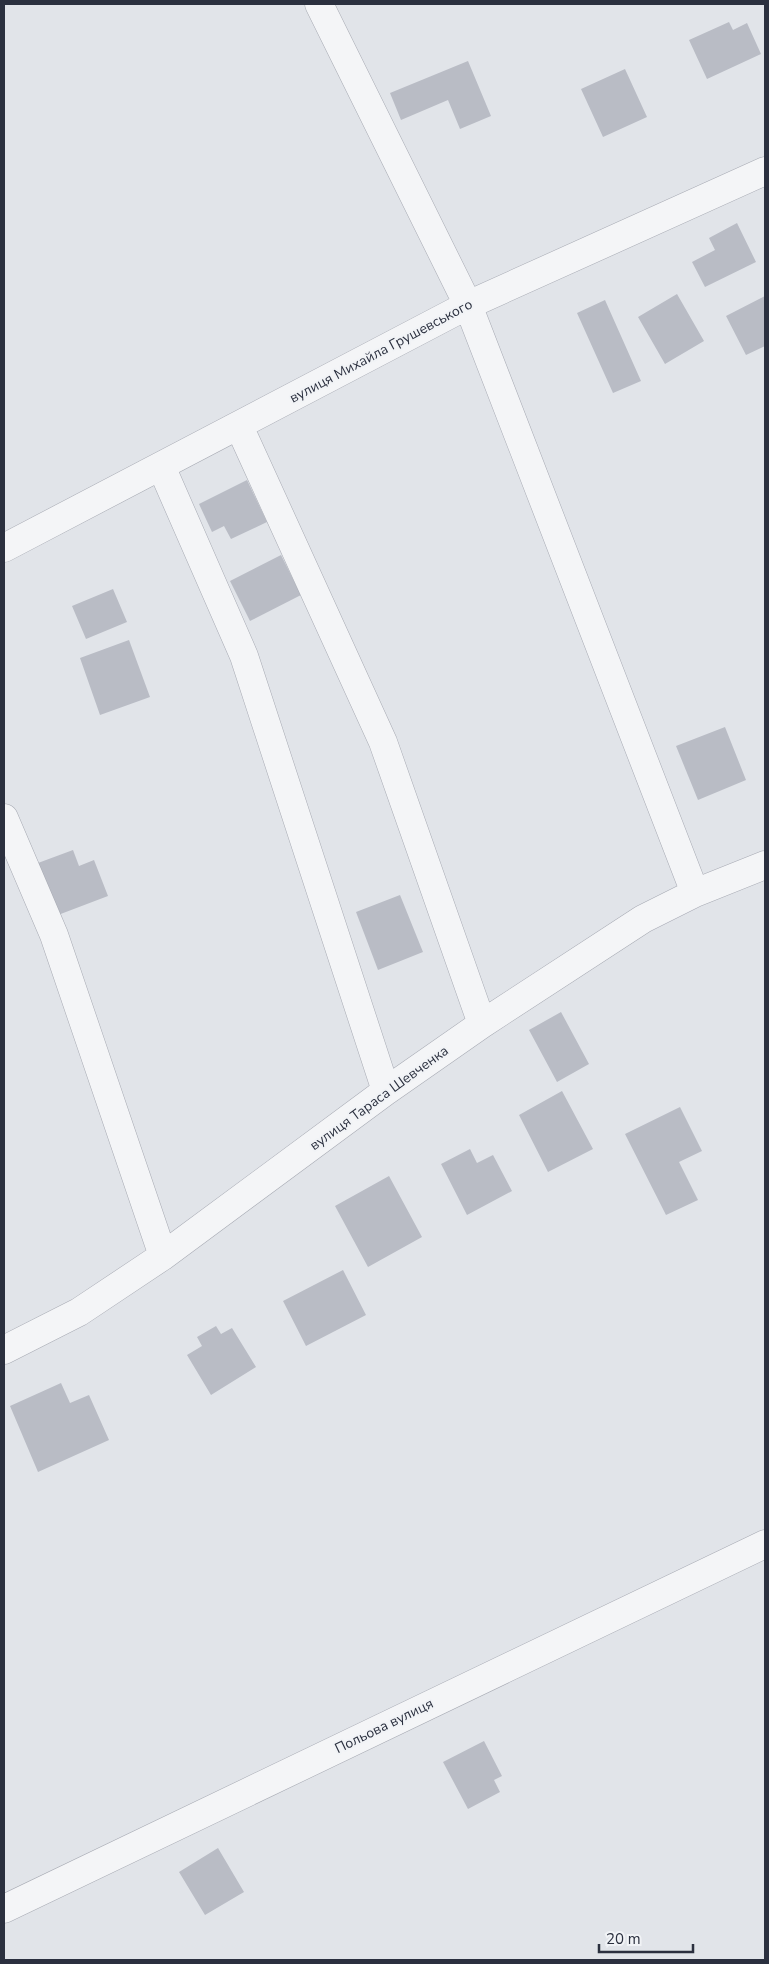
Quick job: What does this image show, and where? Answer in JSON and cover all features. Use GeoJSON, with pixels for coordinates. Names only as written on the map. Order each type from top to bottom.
{"type":"FeatureCollection","features":[{"type":"Feature","properties":{"kind":"street"},"geometry":{"type":"LineString","coordinates":[[319,4],[468,305],[695,893]]}},
{"type":"Feature","properties":{"kind":"street","name":"вулиця Михайла Грушевського"},"geometry":{"type":"LineString","coordinates":[[4,548],[468,305],[765,171]]}},
{"type":"Feature","properties":{"kind":"street"},"geometry":{"type":"LineString","coordinates":[[239,426],[383,742],[482,1024]]}},
{"type":"Feature","properties":{"kind":"street"},"geometry":{"type":"LineString","coordinates":[[161,466],[244,656],[386,1091]]}},
{"type":"Feature","properties":{"kind":"street"},"geometry":{"type":"LineString","coordinates":[[4,818],[54,935],[163,1256]]}},
{"type":"Feature","properties":{"kind":"street","name":"вулиця Тараса Шевченка"},"geometry":{"type":"LineString","coordinates":[[4,1350],[79,1312],[163,1256],[386,1091],[482,1024],[643,919],[695,893],[765,865]]}},
{"type":"Feature","properties":{"kind":"street","name":"Польова вулиця"},"geometry":{"type":"LineString","coordinates":[[4,1909],[765,1544]]}},
{"type":"Feature","properties":{"kind":"building"},"geometry":{"type":"Polygon","coordinates":[[[729,22],[733,30],[747,23],[761,54],[707,79],[689,40],[729,22]]]}},
{"type":"Feature","properties":{"kind":"building"},"geometry":{"type":"Polygon","coordinates":[[[468,61],[491,116],[460,129],[448,100],[401,120],[390,93],[468,61]]]}},
{"type":"Feature","properties":{"kind":"building"},"geometry":{"type":"Polygon","coordinates":[[[625,69],[647,117],[603,137],[581,89],[625,69]]]}},
{"type":"Feature","properties":{"kind":"building"},"geometry":{"type":"Polygon","coordinates":[[[737,223],[756,262],[705,287],[692,262],[715,250],[709,238],[737,223]]]}},
{"type":"Feature","properties":{"kind":"building"},"geometry":{"type":"Polygon","coordinates":[[[677,294],[704,341],[665,364],[638,317],[677,294]]]}},
{"type":"Feature","properties":{"kind":"building"},"geometry":{"type":"Polygon","coordinates":[[[765,296],[765,346],[746,355],[726,316],[765,296]]]}},
{"type":"Feature","properties":{"kind":"building"},"geometry":{"type":"Polygon","coordinates":[[[605,300],[641,381],[613,393],[577,313],[605,300]]]}},
{"type":"Feature","properties":{"kind":"building"},"geometry":{"type":"Polygon","coordinates":[[[247,480],[267,522],[231,539],[224,526],[212,532],[199,504],[247,480]]]}},
{"type":"Feature","properties":{"kind":"building"},"geometry":{"type":"Polygon","coordinates":[[[281,555],[301,595],[250,621],[230,581],[281,555]]]}},
{"type":"Feature","properties":{"kind":"building"},"geometry":{"type":"Polygon","coordinates":[[[113,589],[127,622],[86,639],[72,606],[113,589]]]}},
{"type":"Feature","properties":{"kind":"building"},"geometry":{"type":"Polygon","coordinates":[[[129,640],[150,697],[100,715],[80,658],[129,640]]]}},
{"type":"Feature","properties":{"kind":"building"},"geometry":{"type":"Polygon","coordinates":[[[725,727],[746,780],[698,800],[676,746],[725,727]]]}},
{"type":"Feature","properties":{"kind":"building"},"geometry":{"type":"Polygon","coordinates":[[[73,850],[79,866],[94,860],[108,896],[58,915],[38,863],[73,850]]]}},
{"type":"Feature","properties":{"kind":"building"},"geometry":{"type":"Polygon","coordinates":[[[400,895],[423,952],[378,970],[356,912],[400,895]]]}},
{"type":"Feature","properties":{"kind":"building"},"geometry":{"type":"Polygon","coordinates":[[[561,1012],[589,1064],[557,1082],[529,1030],[561,1012]]]}},
{"type":"Feature","properties":{"kind":"building"},"geometry":{"type":"Polygon","coordinates":[[[562,1091],[593,1149],[548,1172],[519,1115],[562,1091]]]}},
{"type":"Feature","properties":{"kind":"building"},"geometry":{"type":"Polygon","coordinates":[[[680,1107],[702,1151],[679,1162],[698,1200],[666,1215],[625,1134],[680,1107]]]}},
{"type":"Feature","properties":{"kind":"building"},"geometry":{"type":"Polygon","coordinates":[[[470,1149],[477,1163],[493,1155],[512,1191],[467,1215],[441,1164],[470,1149]]]}},
{"type":"Feature","properties":{"kind":"building"},"geometry":{"type":"Polygon","coordinates":[[[389,1176],[422,1237],[368,1267],[335,1206],[389,1176]]]}},
{"type":"Feature","properties":{"kind":"building"},"geometry":{"type":"Polygon","coordinates":[[[343,1270],[366,1315],[306,1346],[283,1301],[343,1270]]]}},
{"type":"Feature","properties":{"kind":"building"},"geometry":{"type":"Polygon","coordinates":[[[216,1326],[221,1334],[232,1328],[256,1367],[211,1395],[187,1355],[202,1346],[197,1337],[216,1326]]]}},
{"type":"Feature","properties":{"kind":"building"},"geometry":{"type":"Polygon","coordinates":[[[61,1383],[70,1403],[89,1395],[109,1440],[38,1472],[10,1406],[61,1383]]]}},
{"type":"Feature","properties":{"kind":"building"},"geometry":{"type":"Polygon","coordinates":[[[484,1741],[502,1776],[494,1780],[500,1792],[468,1809],[443,1762],[484,1741]]]}},
{"type":"Feature","properties":{"kind":"building"},"geometry":{"type":"Polygon","coordinates":[[[218,1848],[244,1892],[205,1915],[179,1872],[218,1848]]]}}]}
